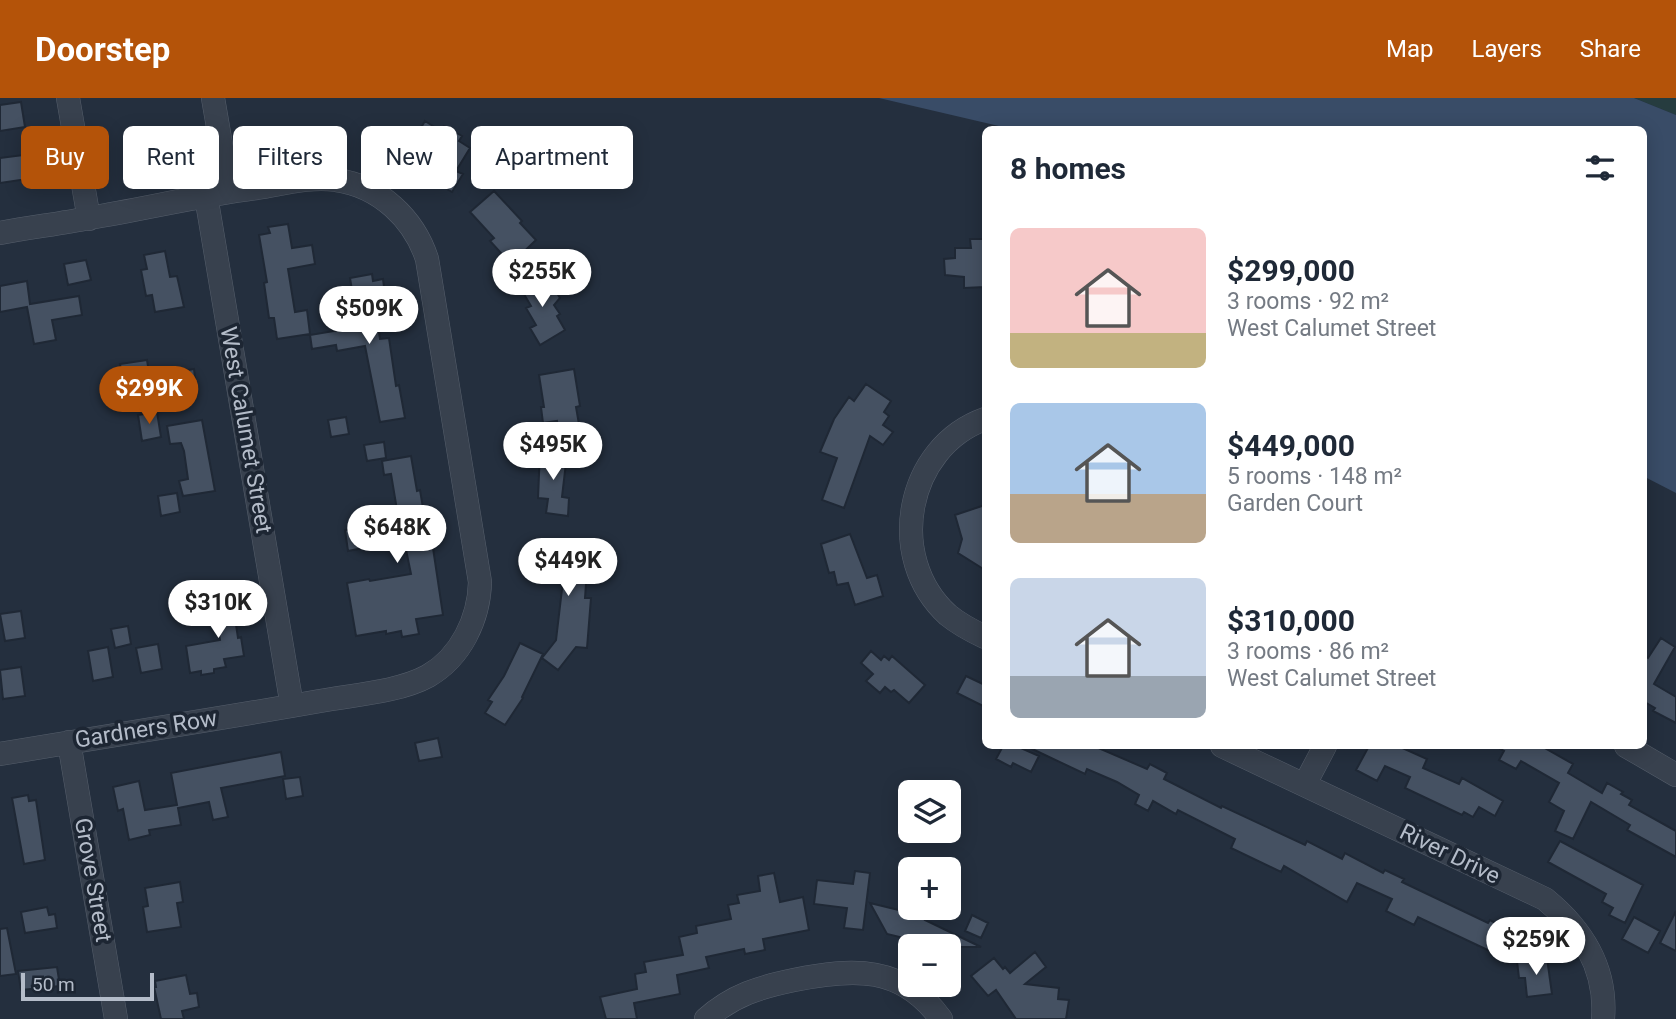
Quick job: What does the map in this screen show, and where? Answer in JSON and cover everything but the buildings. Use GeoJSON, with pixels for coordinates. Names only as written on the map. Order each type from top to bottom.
{"type":"FeatureCollection","features":[{"type":"Feature","properties":{"kind":"street"},"geometry":{"type":"LineString","coordinates":[[68,98],[89,219]]}},
{"type":"Feature","properties":{"kind":"street"},"geometry":{"type":"LineString","coordinates":[[213,98],[229,191]]}},
{"type":"Feature","properties":{"kind":"street","name":"Gardners Row"},"geometry":{"type":"LineString","coordinates":[[0,754],[292,706],[415,681],[435,671],[450,657],[464,640],[477,610],[480,582],[427,260],[414,229],[401,212],[380,196],[338,180],[317,179],[206,196]]}},
{"type":"Feature","properties":{"kind":"street"},"geometry":{"type":"LineString","coordinates":[[0,233],[206,196]]}},
{"type":"Feature","properties":{"kind":"street","name":"West Calumet Street"},"geometry":{"type":"LineString","coordinates":[[206,196],[292,706]]}},
{"type":"Feature","properties":{"kind":"street"},"geometry":{"type":"LineString","coordinates":[[982,421],[955,435],[933,457],[916,492],[911,530],[914,559],[932,594],[947,614],[982,635]]}},
{"type":"Feature","properties":{"kind":"street","name":"Grove Street"},"geometry":{"type":"LineString","coordinates":[[69,742],[116,1019]]}},
{"type":"Feature","properties":{"kind":"street","name":"River Drive"},"geometry":{"type":"LineString","coordinates":[[1229,749],[1545,900],[1569,920],[1588,945],[1603,996],[1604,1019]]}},
{"type":"Feature","properties":{"kind":"street"},"geometry":{"type":"LineString","coordinates":[[1305,784],[1323,749]]}},
{"type":"Feature","properties":{"kind":"street"},"geometry":{"type":"LineString","coordinates":[[1631,749],[1676,775]]}},
{"type":"Feature","properties":{"kind":"street"},"geometry":{"type":"LineString","coordinates":[[706,1019],[747,992],[825,974],[853,971],[879,975],[905,986],[926,1001],[942,1019]]}},
{"type":"Feature","properties":{"kind":"green space"},"geometry":{"type":"Polygon","coordinates":[[[1634,98],[1676,98],[1676,115],[1634,98]]]}},
{"type":"Feature","properties":{"kind":"water"},"geometry":{"type":"Polygon","coordinates":[[[879,98],[1634,98],[1676,115],[1676,493],[1647,478],[1647,126],[999,126],[879,98]]]}}]}
